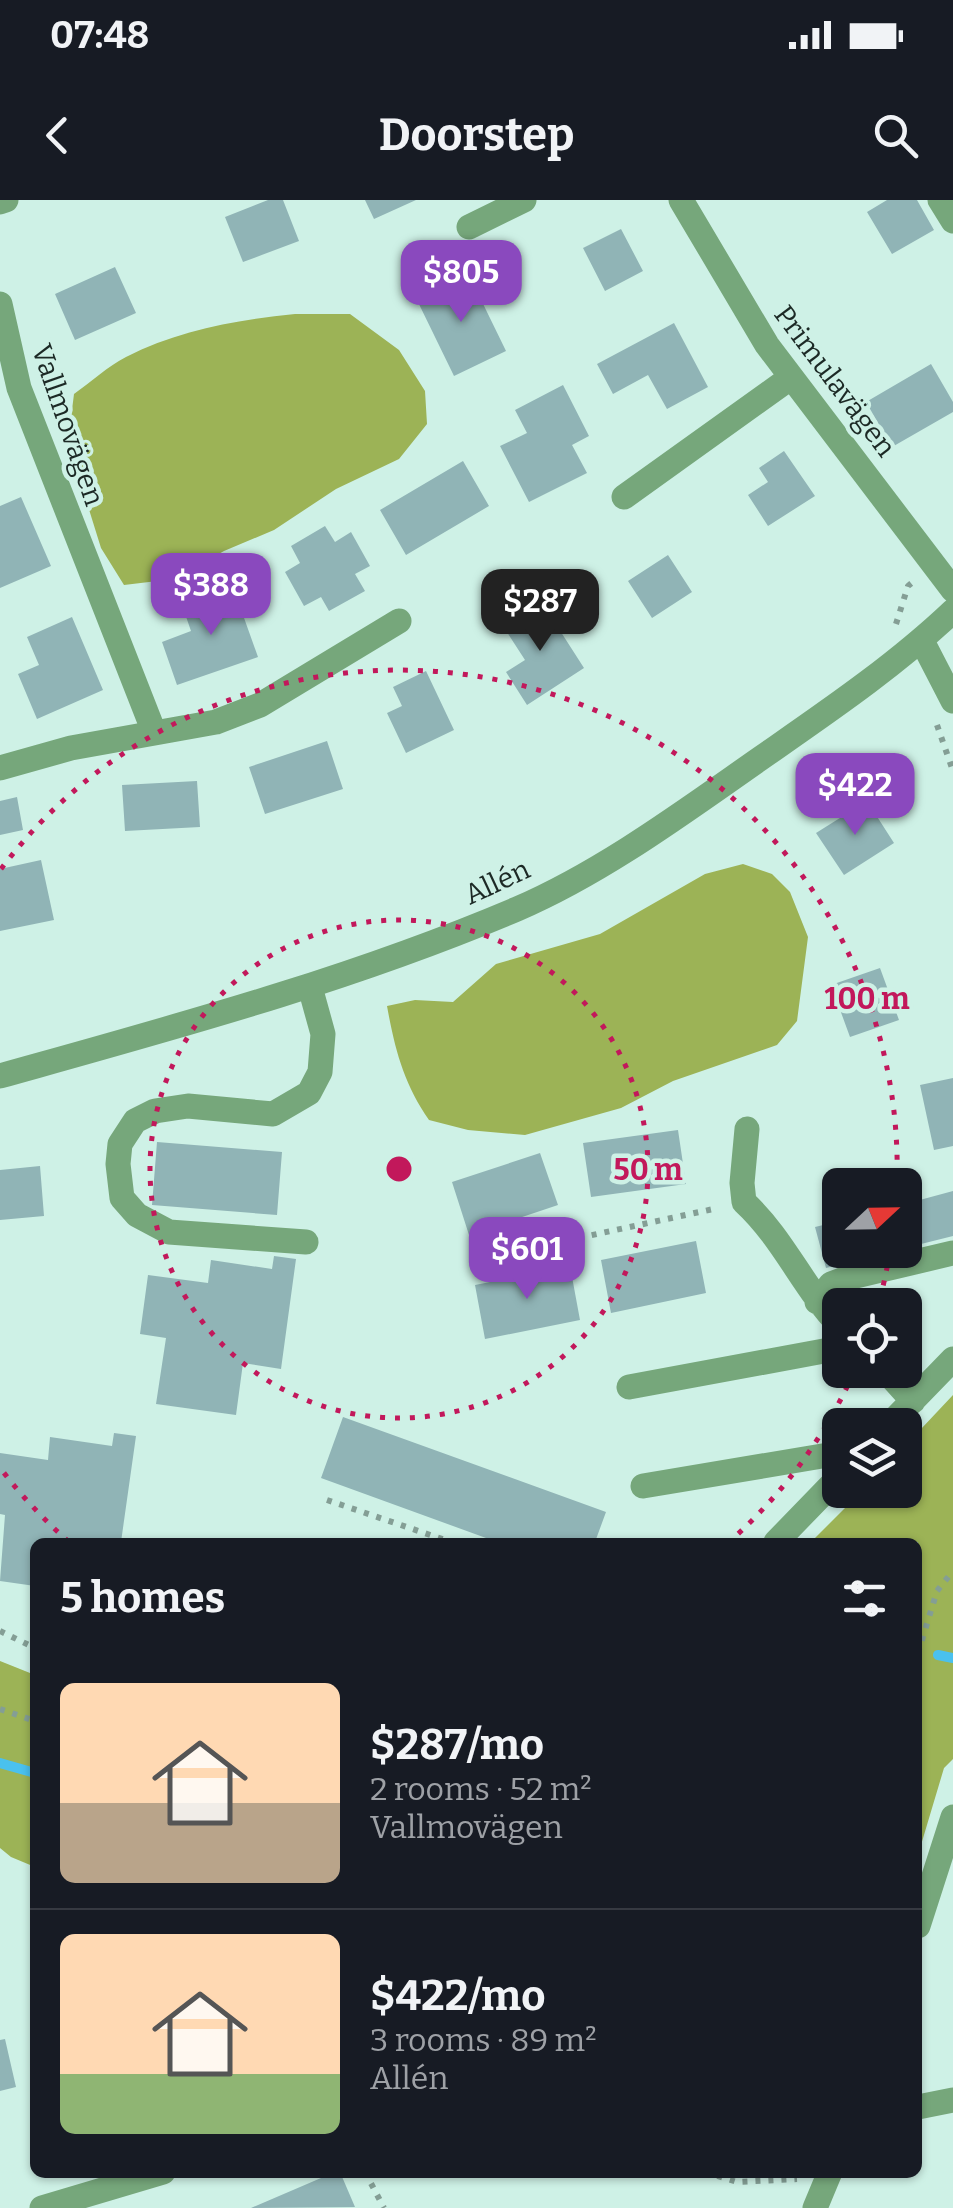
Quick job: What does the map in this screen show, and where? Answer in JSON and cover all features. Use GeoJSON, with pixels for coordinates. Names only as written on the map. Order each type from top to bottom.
{"type":"FeatureCollection","features":[{"type":"Feature","properties":{"kind":"street"},"geometry":{"type":"LineString","coordinates":[[469,228],[524,200]]}},
{"type":"Feature","properties":{"kind":"street","name":"Primulavägen"},"geometry":{"type":"LineString","coordinates":[[681,200],[790,378],[953,590]]}},
{"type":"Feature","properties":{"kind":"street"},"geometry":{"type":"LineString","coordinates":[[940,200],[953,222]]}},
{"type":"Feature","properties":{"kind":"street","name":"Vallmovägen"},"geometry":{"type":"LineString","coordinates":[[0,304],[19,388],[154,732]]}},
{"type":"Feature","properties":{"kind":"street"},"geometry":{"type":"LineString","coordinates":[[624,496],[790,378]]}},
{"type":"Feature","properties":{"kind":"street","name":"Allén"},"geometry":{"type":"LineString","coordinates":[[0,1076],[310,987],[522,907],[623,851],[794,735],[922,641],[953,611]]}},
{"type":"Feature","properties":{"kind":"street"},"geometry":{"type":"LineString","coordinates":[[0,768],[71,748],[216,722],[260,704],[398,621]]}},
{"type":"Feature","properties":{"kind":"street"},"geometry":{"type":"LineString","coordinates":[[922,641],[942,704]]}},
{"type":"Feature","properties":{"kind":"street"},"geometry":{"type":"LineString","coordinates":[[306,1242],[170,1232],[137,1215],[122,1198],[118,1164],[120,1144],[135,1121],[155,1111],[188,1106],[274,1114],[309,1093],[320,1072],[322,1034],[310,987]]}},
{"type":"Feature","properties":{"kind":"street"},"geometry":{"type":"LineString","coordinates":[[747,1129],[744,1202],[792,1256],[822,1307]]}},
{"type":"Feature","properties":{"kind":"street"},"geometry":{"type":"LineString","coordinates":[[817,1302],[831,1284],[847,1278],[953,1253]]}},
{"type":"Feature","properties":{"kind":"street"},"geometry":{"type":"LineString","coordinates":[[629,1387],[822,1351]]}},
{"type":"Feature","properties":{"kind":"street"},"geometry":{"type":"LineString","coordinates":[[905,1408],[953,1359]]}},
{"type":"Feature","properties":{"kind":"street"},"geometry":{"type":"LineString","coordinates":[[901,1388],[912,1401]]}},
{"type":"Feature","properties":{"kind":"street"},"geometry":{"type":"LineString","coordinates":[[643,1486],[822,1456]]}},
{"type":"Feature","properties":{"kind":"street"},"geometry":{"type":"LineString","coordinates":[[780,1538],[822,1495]]}},
{"type":"Feature","properties":{"kind":"street"},"geometry":{"type":"LineString","coordinates":[[922,1914],[953,1817]]}},
{"type":"Feature","properties":{"kind":"street"},"geometry":{"type":"LineString","coordinates":[[922,2106],[953,2100]]}},
{"type":"Feature","properties":{"kind":"street"},"geometry":{"type":"LineString","coordinates":[[42,2208],[147,2178]]}},
{"type":"Feature","properties":{"kind":"path"},"geometry":{"type":"LineString","coordinates":[[894,631],[908,586],[934,563]]}},
{"type":"Feature","properties":{"kind":"path"},"geometry":{"type":"LineString","coordinates":[[942,704],[953,771]]}},
{"type":"Feature","properties":{"kind":"path"},"geometry":{"type":"LineString","coordinates":[[490,1257],[744,1202]]}},
{"type":"Feature","properties":{"kind":"path"},"geometry":{"type":"LineString","coordinates":[[327,1500],[439,1538]]}},
{"type":"Feature","properties":{"kind":"path"},"geometry":{"type":"LineString","coordinates":[[922,1640],[937,1591],[953,1571]]}},
{"type":"Feature","properties":{"kind":"path"},"geometry":{"type":"LineString","coordinates":[[0,1630],[30,1645]]}},
{"type":"Feature","properties":{"kind":"path"},"geometry":{"type":"LineString","coordinates":[[0,1709],[30,1719]]}},
{"type":"Feature","properties":{"kind":"path"},"geometry":{"type":"LineString","coordinates":[[368,2178],[384,2208]]}},
{"type":"Feature","properties":{"kind":"path"},"geometry":{"type":"LineString","coordinates":[[725,2178],[738,2182],[803,2178]]}},
{"type":"Feature","properties":{"kind":"green space"},"geometry":{"type":"Polygon","coordinates":[[[295,314],[350,314],[399,350],[425,391],[427,424],[399,459],[336,489],[274,530],[224,551],[174,579],[124,585],[101,548],[68,442],[74,394],[119,361],[166,340],[230,323],[295,314]]]}},
{"type":"Feature","properties":{"kind":"green space"},"geometry":{"type":"Polygon","coordinates":[[[743,864],[772,874],[790,892],[808,937],[797,1021],[777,1045],[673,1081],[621,1108],[525,1135],[468,1130],[429,1120],[402,1066],[387,1006],[415,1000],[453,1002],[496,964],[600,934],[705,874],[743,864]]]}},
{"type":"Feature","properties":{"kind":"green space"},"geometry":{"type":"Polygon","coordinates":[[[953,1395],[953,1759],[944,1768],[922,1842],[922,1538],[815,1538],[845,1508],[922,1508],[922,1428],[953,1395]]]}},
{"type":"Feature","properties":{"kind":"green space"},"geometry":{"type":"Polygon","coordinates":[[[0,1661],[30,1673],[30,1865],[0,1848],[0,1661]]]}},
{"type":"Feature","properties":{"kind":"building"},"geometry":{"type":"Polygon","coordinates":[[[268,200],[283,200],[299,241],[243,262],[225,217],[268,200]]]}},
{"type":"Feature","properties":{"kind":"building"},"geometry":{"type":"Polygon","coordinates":[[[365,200],[416,200],[374,219],[365,200]]]}},
{"type":"Feature","properties":{"kind":"building"},"geometry":{"type":"Polygon","coordinates":[[[887,200],[917,200],[934,230],[892,254],[867,212],[887,200]]]}},
{"type":"Feature","properties":{"kind":"building"},"geometry":{"type":"Polygon","coordinates":[[[621,229],[643,271],[605,291],[583,248],[621,229]]]}},
{"type":"Feature","properties":{"kind":"building"},"geometry":{"type":"Polygon","coordinates":[[[115,267],[136,313],[75,340],[55,294],[115,267]]]}},
{"type":"Feature","properties":{"kind":"building"},"geometry":{"type":"Polygon","coordinates":[[[468,273],[506,351],[454,376],[416,298],[468,273]]]}},
{"type":"Feature","properties":{"kind":"building"},"geometry":{"type":"Polygon","coordinates":[[[674,323],[708,387],[667,409],[648,375],[613,394],[597,364],[674,323]]]}},
{"type":"Feature","properties":{"kind":"building"},"geometry":{"type":"Polygon","coordinates":[[[931,364],[953,402],[953,412],[892,447],[866,402],[931,364]]]}},
{"type":"Feature","properties":{"kind":"building"},"geometry":{"type":"Polygon","coordinates":[[[563,385],[589,436],[572,445],[587,473],[529,502],[500,446],[527,433],[515,410],[563,385]]]}},
{"type":"Feature","properties":{"kind":"building"},"geometry":{"type":"Polygon","coordinates":[[[784,451],[815,496],[768,526],[748,495],[768,482],[759,468],[784,451]]]}},
{"type":"Feature","properties":{"kind":"building"},"geometry":{"type":"Polygon","coordinates":[[[463,461],[489,506],[406,555],[380,510],[463,461]]]}},
{"type":"Feature","properties":{"kind":"building"},"geometry":{"type":"Polygon","coordinates":[[[21,497],[51,566],[0,588],[0,506],[21,497]]]}},
{"type":"Feature","properties":{"kind":"building"},"geometry":{"type":"Polygon","coordinates":[[[325,526],[335,542],[351,532],[370,566],[355,574],[365,591],[329,611],[321,597],[304,606],[285,572],[300,563],[291,546],[325,526]]]}},
{"type":"Feature","properties":{"kind":"building"},"geometry":{"type":"Polygon","coordinates":[[[668,555],[692,592],[652,618],[628,581],[668,555]]]}},
{"type":"Feature","properties":{"kind":"building"},"geometry":{"type":"Polygon","coordinates":[[[233,587],[258,657],[177,685],[162,642],[191,631],[182,605],[233,587]]]}},
{"type":"Feature","properties":{"kind":"building"},"geometry":{"type":"Polygon","coordinates":[[[541,601],[584,668],[527,705],[506,672],[525,660],[503,626],[541,601]]]}},
{"type":"Feature","properties":{"kind":"building"},"geometry":{"type":"Polygon","coordinates":[[[72,617],[103,690],[37,719],[18,674],[39,665],[27,637],[72,617]]]}},
{"type":"Feature","properties":{"kind":"building"},"geometry":{"type":"Polygon","coordinates":[[[426,671],[454,730],[406,753],[387,713],[402,706],[393,687],[426,671]]]}},
{"type":"Feature","properties":{"kind":"building"},"geometry":{"type":"Polygon","coordinates":[[[327,741],[343,789],[265,814],[249,767],[327,741]]]}},
{"type":"Feature","properties":{"kind":"building"},"geometry":{"type":"Polygon","coordinates":[[[197,781],[200,827],[125,831],[122,785],[197,781]]]}},
{"type":"Feature","properties":{"kind":"building"},"geometry":{"type":"Polygon","coordinates":[[[17,797],[23,830],[0,835],[0,801],[17,797]]]}},
{"type":"Feature","properties":{"kind":"building"},"geometry":{"type":"Polygon","coordinates":[[[867,801],[894,843],[844,875],[816,833],[867,801]]]}},
{"type":"Feature","properties":{"kind":"building"},"geometry":{"type":"Polygon","coordinates":[[[41,860],[54,920],[0,931],[0,869],[41,860]]]}},
{"type":"Feature","properties":{"kind":"building"},"geometry":{"type":"Polygon","coordinates":[[[880,968],[899,1020],[850,1037],[831,985],[880,968]]]}},
{"type":"Feature","properties":{"kind":"building"},"geometry":{"type":"Polygon","coordinates":[[[953,1078],[953,1146],[934,1150],[920,1085],[953,1078]]]}},
{"type":"Feature","properties":{"kind":"building"},"geometry":{"type":"Polygon","coordinates":[[[678,1130],[686,1184],[591,1197],[583,1143],[678,1130]]]}},
{"type":"Feature","properties":{"kind":"building"},"geometry":{"type":"Polygon","coordinates":[[[157,1142],[282,1152],[277,1215],[152,1205],[157,1142]]]}},
{"type":"Feature","properties":{"kind":"building"},"geometry":{"type":"Polygon","coordinates":[[[540,1153],[558,1205],[469,1235],[452,1182],[540,1153]]]}},
{"type":"Feature","properties":{"kind":"building"},"geometry":{"type":"Polygon","coordinates":[[[40,1166],[44,1216],[0,1220],[0,1170],[40,1166]]]}},
{"type":"Feature","properties":{"kind":"building"},"geometry":{"type":"Polygon","coordinates":[[[953,1191],[953,1236],[922,1244],[922,1199],[953,1191]]]}},
{"type":"Feature","properties":{"kind":"building"},"geometry":{"type":"Polygon","coordinates":[[[822,1225],[822,1253],[815,1227],[822,1225]]]}},
{"type":"Feature","properties":{"kind":"building"},"geometry":{"type":"Polygon","coordinates":[[[696,1241],[706,1293],[611,1313],[601,1260],[696,1241]]]}},
{"type":"Feature","properties":{"kind":"building"},"geometry":{"type":"Polygon","coordinates":[[[274,1256],[296,1259],[281,1369],[243,1363],[236,1415],[156,1404],[166,1338],[140,1334],[148,1275],[208,1283],[211,1260],[272,1269],[274,1256]]]}},
{"type":"Feature","properties":{"kind":"building"},"geometry":{"type":"Polygon","coordinates":[[[570,1266],[580,1320],[485,1339],[475,1285],[570,1266]]]}},
{"type":"Feature","properties":{"kind":"building"},"geometry":{"type":"Polygon","coordinates":[[[343,1417],[606,1512],[596,1538],[486,1538],[321,1478],[343,1417]]]}},
{"type":"Feature","properties":{"kind":"building"},"geometry":{"type":"Polygon","coordinates":[[[114,1433],[136,1436],[122,1538],[30,1538],[30,1585],[0,1581],[5,1515],[0,1514],[0,1453],[48,1460],[50,1437],[112,1446],[114,1433]]]}},
{"type":"Feature","properties":{"kind":"building"},"geometry":{"type":"Polygon","coordinates":[[[5,2039],[16,2087],[0,2091],[0,2040],[5,2039]]]}},
{"type":"Feature","properties":{"kind":"building"},"geometry":{"type":"Polygon","coordinates":[[[321,2178],[343,2178],[355,2207],[251,2208],[321,2178]]]}},
{"type":"Feature","properties":{"kind":"waterway"},"geometry":{"type":"LineString","coordinates":[[938,1655],[953,1658]]}},
{"type":"Feature","properties":{"kind":"waterway"},"geometry":{"type":"LineString","coordinates":[[0,1763],[30,1772]]}}]}
